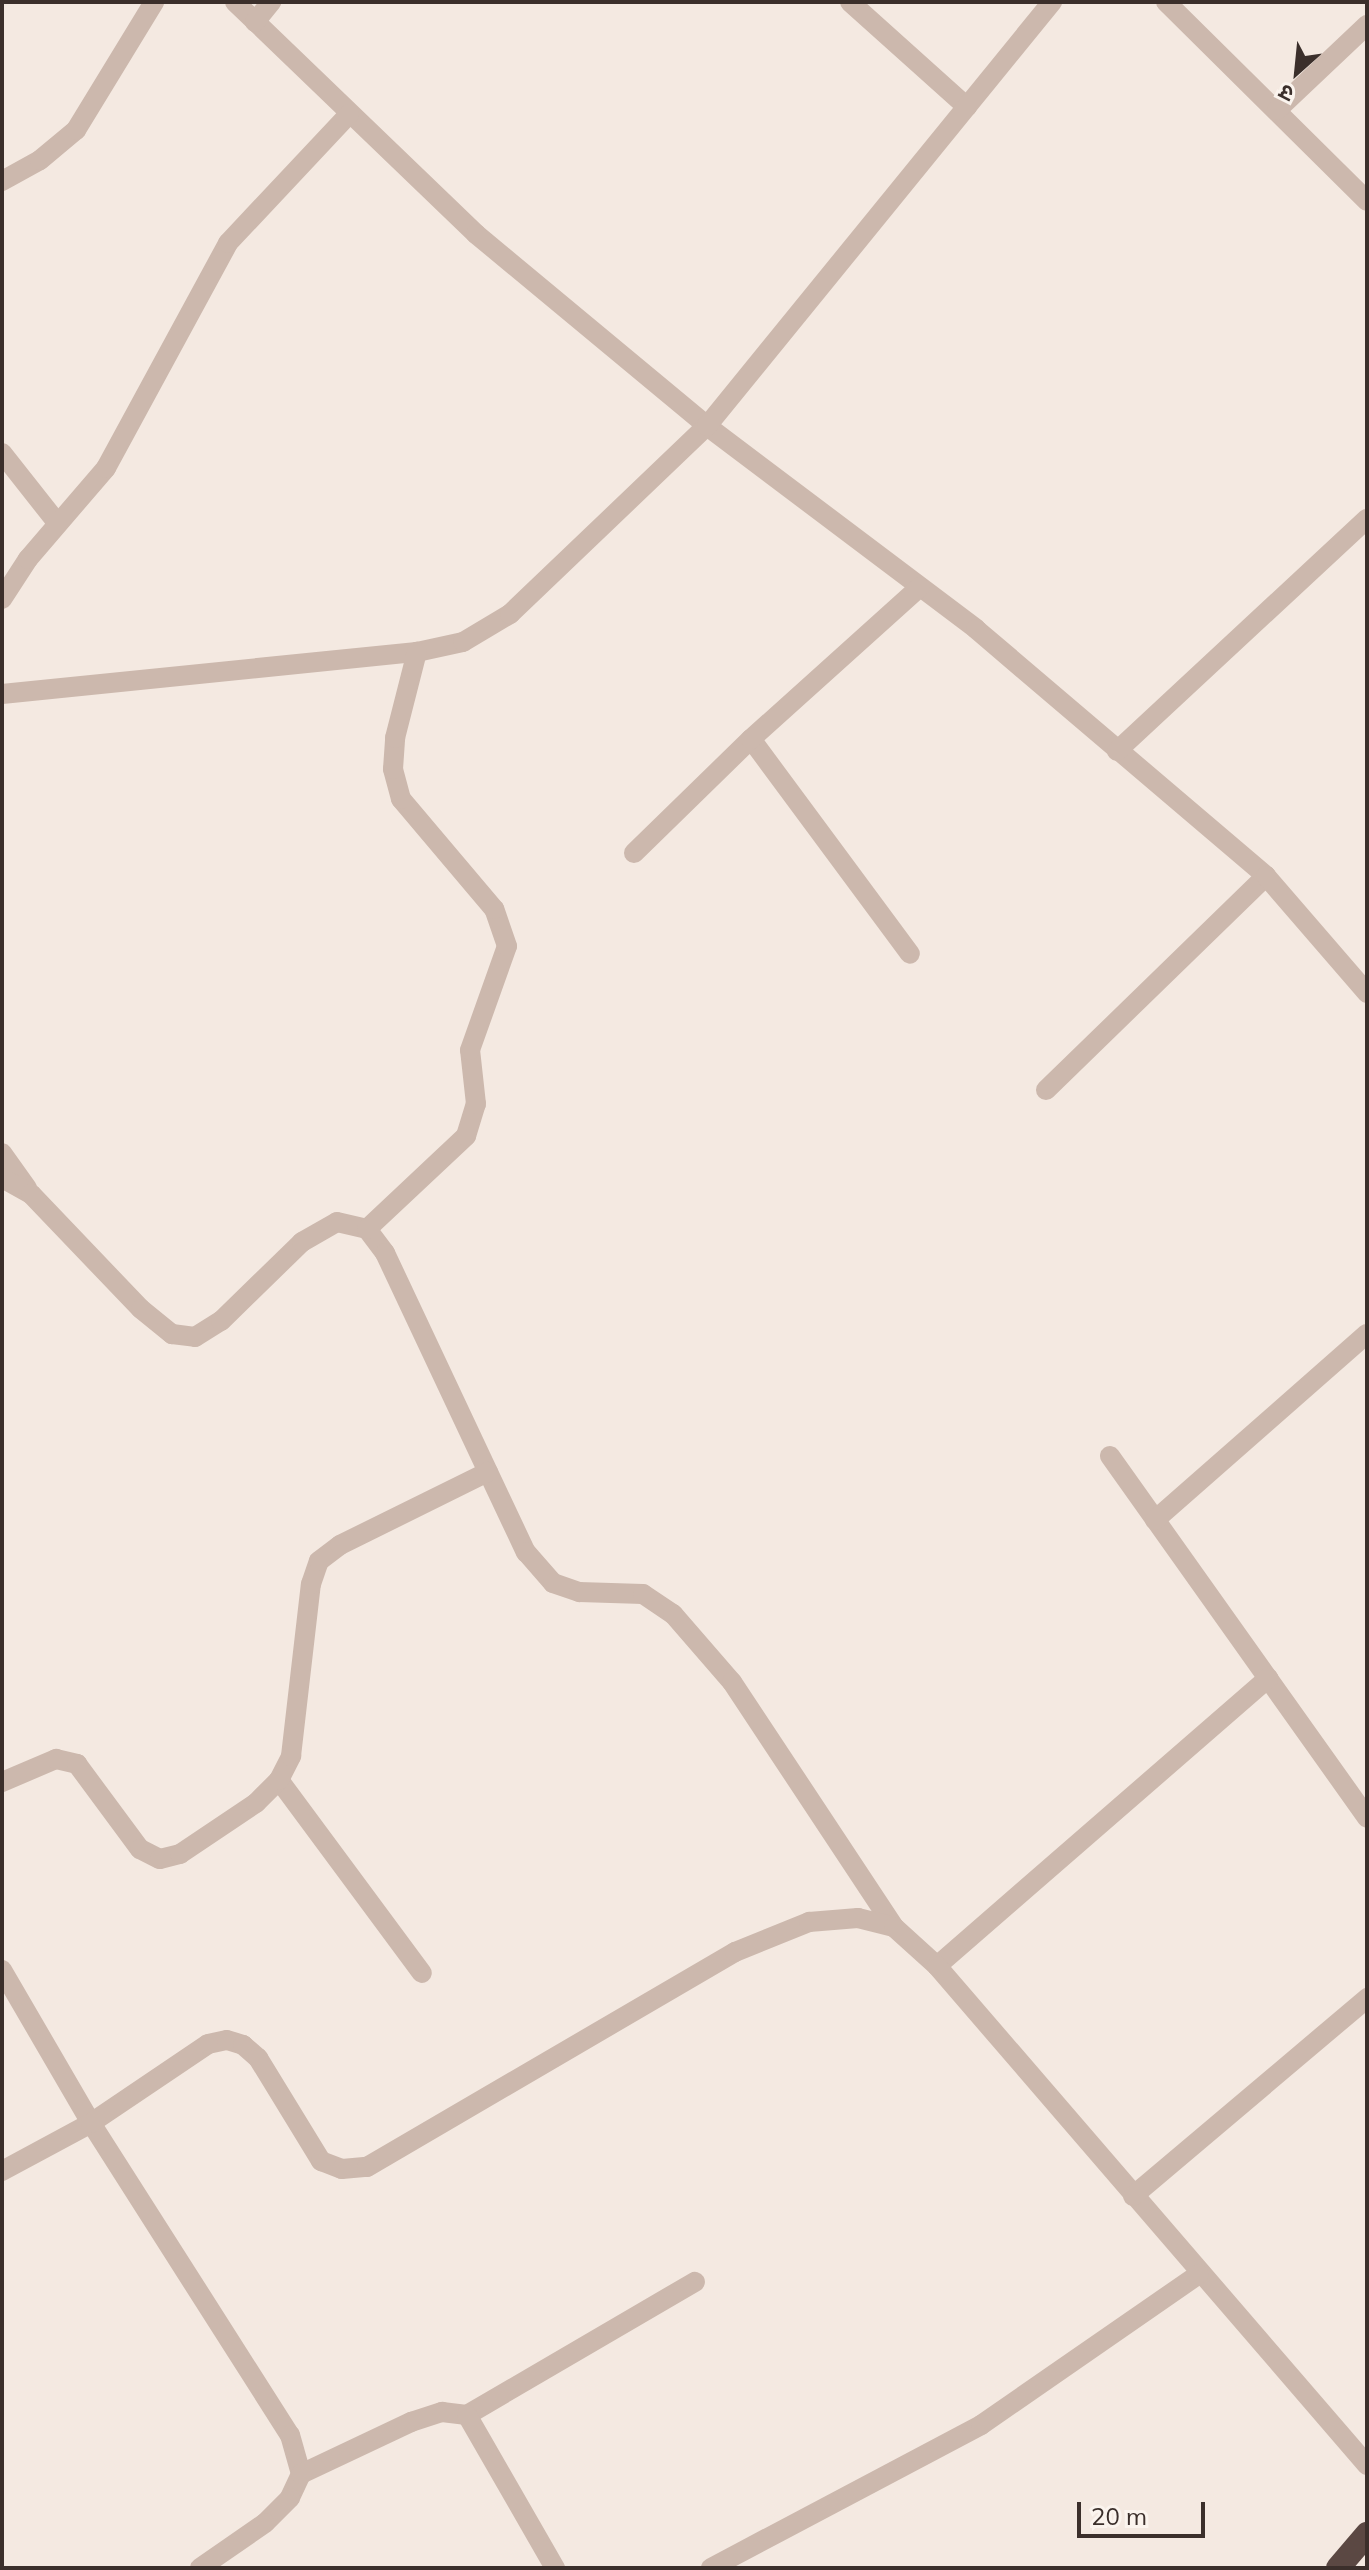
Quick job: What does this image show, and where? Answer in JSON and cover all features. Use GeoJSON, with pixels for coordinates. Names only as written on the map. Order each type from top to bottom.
{"type":"FeatureCollection","features":[{"type":"Feature","properties":{"kind":"highway"},"geometry":{"type":"LineString","coordinates":[[1338,2568],[1367,2534]]}},
{"type":"Feature","properties":{"kind":"street"},"geometry":{"type":"LineString","coordinates":[[2,181],[76,130],[154,2]]}},
{"type":"Feature","properties":{"kind":"street"},"geometry":{"type":"LineString","coordinates":[[235,2],[476,234],[707,426],[920,587],[1266,876],[1367,993]]}},
{"type":"Feature","properties":{"kind":"street"},"geometry":{"type":"LineString","coordinates":[[255,22],[271,2]]}},
{"type":"Feature","properties":{"kind":"street"},"geometry":{"type":"LineString","coordinates":[[850,2],[967,107]]}},
{"type":"Feature","properties":{"kind":"street"},"geometry":{"type":"LineString","coordinates":[[2,694],[417,652],[463,642],[510,614],[707,426],[1052,2]]}},
{"type":"Feature","properties":{"kind":"street"},"geometry":{"type":"LineString","coordinates":[[1166,2],[1367,201]]}},
{"type":"Feature","properties":{"kind":"street"},"geometry":{"type":"LineString","coordinates":[[1277,110],[1367,25]]}},
{"type":"Feature","properties":{"kind":"street"},"geometry":{"type":"LineString","coordinates":[[2,599],[58,524],[106,468],[228,243],[349,114]]}},
{"type":"Feature","properties":{"kind":"street"},"geometry":{"type":"LineString","coordinates":[[2,453],[58,524]]}},
{"type":"Feature","properties":{"kind":"street"},"geometry":{"type":"LineString","coordinates":[[1117,751],[1367,519]]}},
{"type":"Feature","properties":{"kind":"street"},"geometry":{"type":"LineString","coordinates":[[634,853],[751,739],[920,587]]}},
{"type":"Feature","properties":{"kind":"street"},"geometry":{"type":"LineString","coordinates":[[367,1229],[466,1136],[476,1104],[470,1050],[507,946],[494,909],[401,799],[393,769],[395,738],[417,652]]}},
{"type":"Feature","properties":{"kind":"street"},"geometry":{"type":"LineString","coordinates":[[751,739],[910,954]]}},
{"type":"Feature","properties":{"kind":"street"},"geometry":{"type":"LineString","coordinates":[[1046,1090],[1266,876]]}},
{"type":"Feature","properties":{"kind":"street"},"geometry":{"type":"LineString","coordinates":[[2,1153],[31,1194],[141,1309],[172,1334],[195,1337],[221,1321],[302,1242],[337,1222],[367,1229],[385,1253],[526,1552],[553,1583],[579,1592],[643,1594],[673,1614],[732,1682],[894,1927],[937,1966],[1199,2274],[1367,2465]]}},
{"type":"Feature","properties":{"kind":"street"},"geometry":{"type":"LineString","coordinates":[[2,1178],[31,1194]]}},
{"type":"Feature","properties":{"kind":"street"},"geometry":{"type":"LineString","coordinates":[[1155,1520],[1367,1334]]}},
{"type":"Feature","properties":{"kind":"street"},"geometry":{"type":"LineString","coordinates":[[1110,1456],[1367,1818]]}},
{"type":"Feature","properties":{"kind":"street"},"geometry":{"type":"LineString","coordinates":[[2,1782],[56,1759],[77,1764],[140,1849],[160,1859],[180,1854],[256,1803],[279,1780],[291,1756],[311,1584],[319,1561],[340,1545],[488,1472]]}},
{"type":"Feature","properties":{"kind":"street"},"geometry":{"type":"LineString","coordinates":[[937,1966],[1268,1678]]}},
{"type":"Feature","properties":{"kind":"street"},"geometry":{"type":"LineString","coordinates":[[279,1780],[422,1973]]}},
{"type":"Feature","properties":{"kind":"street"},"geometry":{"type":"LineString","coordinates":[[2,2171],[91,2123],[208,2044],[227,2040],[243,2045],[258,2058],[321,2161],[342,2169],[367,2167],[735,1952],[809,1922],[858,1918],[894,1927]]}},
{"type":"Feature","properties":{"kind":"street"},"geometry":{"type":"LineString","coordinates":[[2,1970],[91,2123],[290,2435],[301,2474]]}},
{"type":"Feature","properties":{"kind":"street"},"geometry":{"type":"LineString","coordinates":[[1133,2196],[1367,1998]]}},
{"type":"Feature","properties":{"kind":"street"},"geometry":{"type":"LineString","coordinates":[[711,2568],[981,2425],[1199,2274]]}},
{"type":"Feature","properties":{"kind":"street"},"geometry":{"type":"LineString","coordinates":[[200,2568],[265,2523],[290,2498],[301,2474],[411,2422],[442,2412],[467,2415],[695,2282]]}},
{"type":"Feature","properties":{"kind":"street"},"geometry":{"type":"LineString","coordinates":[[467,2415],[555,2568]]}}]}
